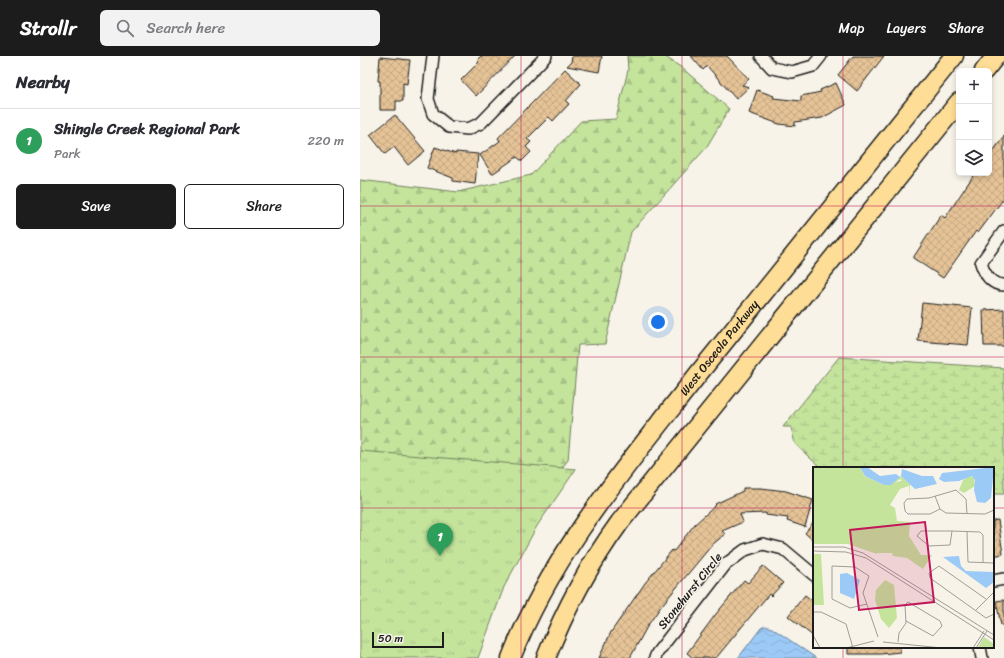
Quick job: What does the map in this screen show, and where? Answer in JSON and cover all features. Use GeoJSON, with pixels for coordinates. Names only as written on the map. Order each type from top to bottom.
{"type":"FeatureCollection","features":[{"type":"Feature","properties":{"kind":"main road","name":"West Osceola Parkway"},"geometry":{"type":"LineString","coordinates":[[511,658],[534,606],[552,572],[577,533],[751,308],[954,56]]}},
{"type":"Feature","properties":{"kind":"main road"},"geometry":{"type":"LineString","coordinates":[[986,68],[996,56]]}},
{"type":"Feature","properties":{"kind":"main road"},"geometry":{"type":"LineString","coordinates":[[546,658],[558,627],[577,586],[620,522],[957,104]]}},
{"type":"Feature","properties":{"kind":"street"},"geometry":{"type":"LineString","coordinates":[[433,56],[428,99],[433,114],[449,127],[468,129],[481,123],[546,56]]}},
{"type":"Feature","properties":{"kind":"street"},"geometry":{"type":"LineString","coordinates":[[761,56],[772,68],[792,72],[813,66],[821,56]]}},
{"type":"Feature","properties":{"kind":"street"},"geometry":{"type":"LineString","coordinates":[[1004,231],[981,263],[985,275],[1000,285],[1004,285]]}},
{"type":"Feature","properties":{"kind":"street","name":"Stonehurst Circle"},"geometry":{"type":"LineString","coordinates":[[655,658],[657,653],[726,564],[745,550],[763,544],[783,549],[813,574]]}},
{"type":"Feature","properties":{"kind":"street"},"geometry":{"type":"LineString","coordinates":[[994,581],[1004,579]]}},
{"type":"Feature","properties":{"kind":"street"},"geometry":{"type":"LineString","coordinates":[[980,648],[982,658]]}},
{"type":"Feature","properties":{"kind":"green space"},"geometry":{"type":"Polygon","coordinates":[[[627,56],[664,56],[682,68],[729,109],[706,148],[631,232],[605,344],[578,345],[568,460],[525,515],[360,500],[360,180],[458,192],[531,175],[581,121],[616,119],[628,70],[627,56]]]}},
{"type":"Feature","properties":{"kind":"green space"},"geometry":{"type":"Polygon","coordinates":[[[839,357],[1004,368],[1004,494],[994,494],[994,467],[820,467],[795,444],[791,427],[783,427],[839,357]]]}},
{"type":"Feature","properties":{"kind":"green space"},"geometry":{"type":"Polygon","coordinates":[[[360,451],[576,469],[537,526],[504,587],[478,658],[360,658],[360,451]]]}},
{"type":"Feature","properties":{"kind":"water"},"geometry":{"type":"Polygon","coordinates":[[[765,626],[772,628],[816,658],[738,658],[761,628],[765,626]]]}},
{"type":"Feature","properties":{"kind":"building"},"geometry":{"type":"Polygon","coordinates":[[[481,56],[515,56],[476,96],[461,80],[479,62],[477,60],[481,56]]]}},
{"type":"Feature","properties":{"kind":"building"},"geometry":{"type":"Polygon","coordinates":[[[572,56],[602,56],[599,72],[567,66],[571,62],[572,56]]]}},
{"type":"Feature","properties":{"kind":"building"},"geometry":{"type":"Polygon","coordinates":[[[691,56],[727,56],[749,79],[742,85],[749,87],[736,99],[707,66],[703,70],[691,56]]]}},
{"type":"Feature","properties":{"kind":"building"},"geometry":{"type":"Polygon","coordinates":[[[853,56],[884,56],[857,91],[838,75],[853,56]]]}},
{"type":"Feature","properties":{"kind":"building"},"geometry":{"type":"Polygon","coordinates":[[[380,57],[410,60],[407,84],[403,83],[403,101],[396,101],[396,110],[380,110],[380,81],[378,81],[380,57]]]}},
{"type":"Feature","properties":{"kind":"building"},"geometry":{"type":"Polygon","coordinates":[[[565,69],[581,84],[566,101],[569,104],[553,121],[549,117],[527,139],[531,142],[526,147],[531,152],[522,161],[517,157],[492,174],[480,155],[500,141],[498,138],[565,69]]]}},
{"type":"Feature","properties":{"kind":"building"},"geometry":{"type":"Polygon","coordinates":[[[836,83],[846,105],[822,118],[795,122],[795,126],[779,124],[749,113],[757,90],[774,96],[773,98],[801,101],[801,96],[821,92],[820,90],[836,83]]]}},
{"type":"Feature","properties":{"kind":"building"},"geometry":{"type":"Polygon","coordinates":[[[395,115],[425,151],[408,165],[394,147],[385,154],[370,135],[395,115]]]}},
{"type":"Feature","properties":{"kind":"building"},"geometry":{"type":"Polygon","coordinates":[[[1004,136],[1004,198],[978,233],[976,231],[943,278],[913,258],[941,215],[945,218],[973,176],[992,176],[992,153],[1004,136]]]}},
{"type":"Feature","properties":{"kind":"building"},"geometry":{"type":"Polygon","coordinates":[[[435,147],[456,154],[456,152],[478,154],[475,184],[453,181],[453,178],[427,168],[435,147]]]}},
{"type":"Feature","properties":{"kind":"building"},"geometry":{"type":"Polygon","coordinates":[[[922,303],[972,308],[968,345],[918,341],[922,303]]]}},
{"type":"Feature","properties":{"kind":"building"},"geometry":{"type":"Polygon","coordinates":[[[1004,309],[1004,346],[984,346],[983,310],[1004,309]]]}},
{"type":"Feature","properties":{"kind":"building"},"geometry":{"type":"Polygon","coordinates":[[[743,488],[761,488],[786,491],[813,500],[805,527],[787,521],[788,518],[766,515],[766,513],[740,514],[743,522],[722,531],[725,534],[712,545],[662,605],[648,625],[630,658],[599,658],[611,632],[645,583],[672,550],[674,551],[694,525],[716,505],[715,504],[743,491],[743,488]]]}},
{"type":"Feature","properties":{"kind":"building"},"geometry":{"type":"Polygon","coordinates":[[[998,520],[1003,554],[994,556],[994,521],[998,520]]]}},
{"type":"Feature","properties":{"kind":"building"},"geometry":{"type":"Polygon","coordinates":[[[813,523],[813,540],[805,533],[813,523]]]}},
{"type":"Feature","properties":{"kind":"building"},"geometry":{"type":"Polygon","coordinates":[[[763,566],[783,583],[771,596],[769,594],[716,658],[693,658],[687,653],[716,614],[744,580],[748,583],[763,566]]]}},
{"type":"Feature","properties":{"kind":"building"},"geometry":{"type":"Polygon","coordinates":[[[805,595],[813,601],[813,636],[788,616],[805,595]]]}},
{"type":"Feature","properties":{"kind":"building"},"geometry":{"type":"Polygon","coordinates":[[[1004,600],[1004,625],[1001,625],[996,601],[1004,600]]]}},
{"type":"Feature","properties":{"kind":"building"},"geometry":{"type":"Polygon","coordinates":[[[848,648],[900,648],[900,652],[881,654],[848,654],[848,648]]]}},
{"type":"Feature","properties":{"kind":"place","name":"Shingle Creek Regional Park"},"geometry":{"type":"Point","coordinates":[440,556]}}]}
